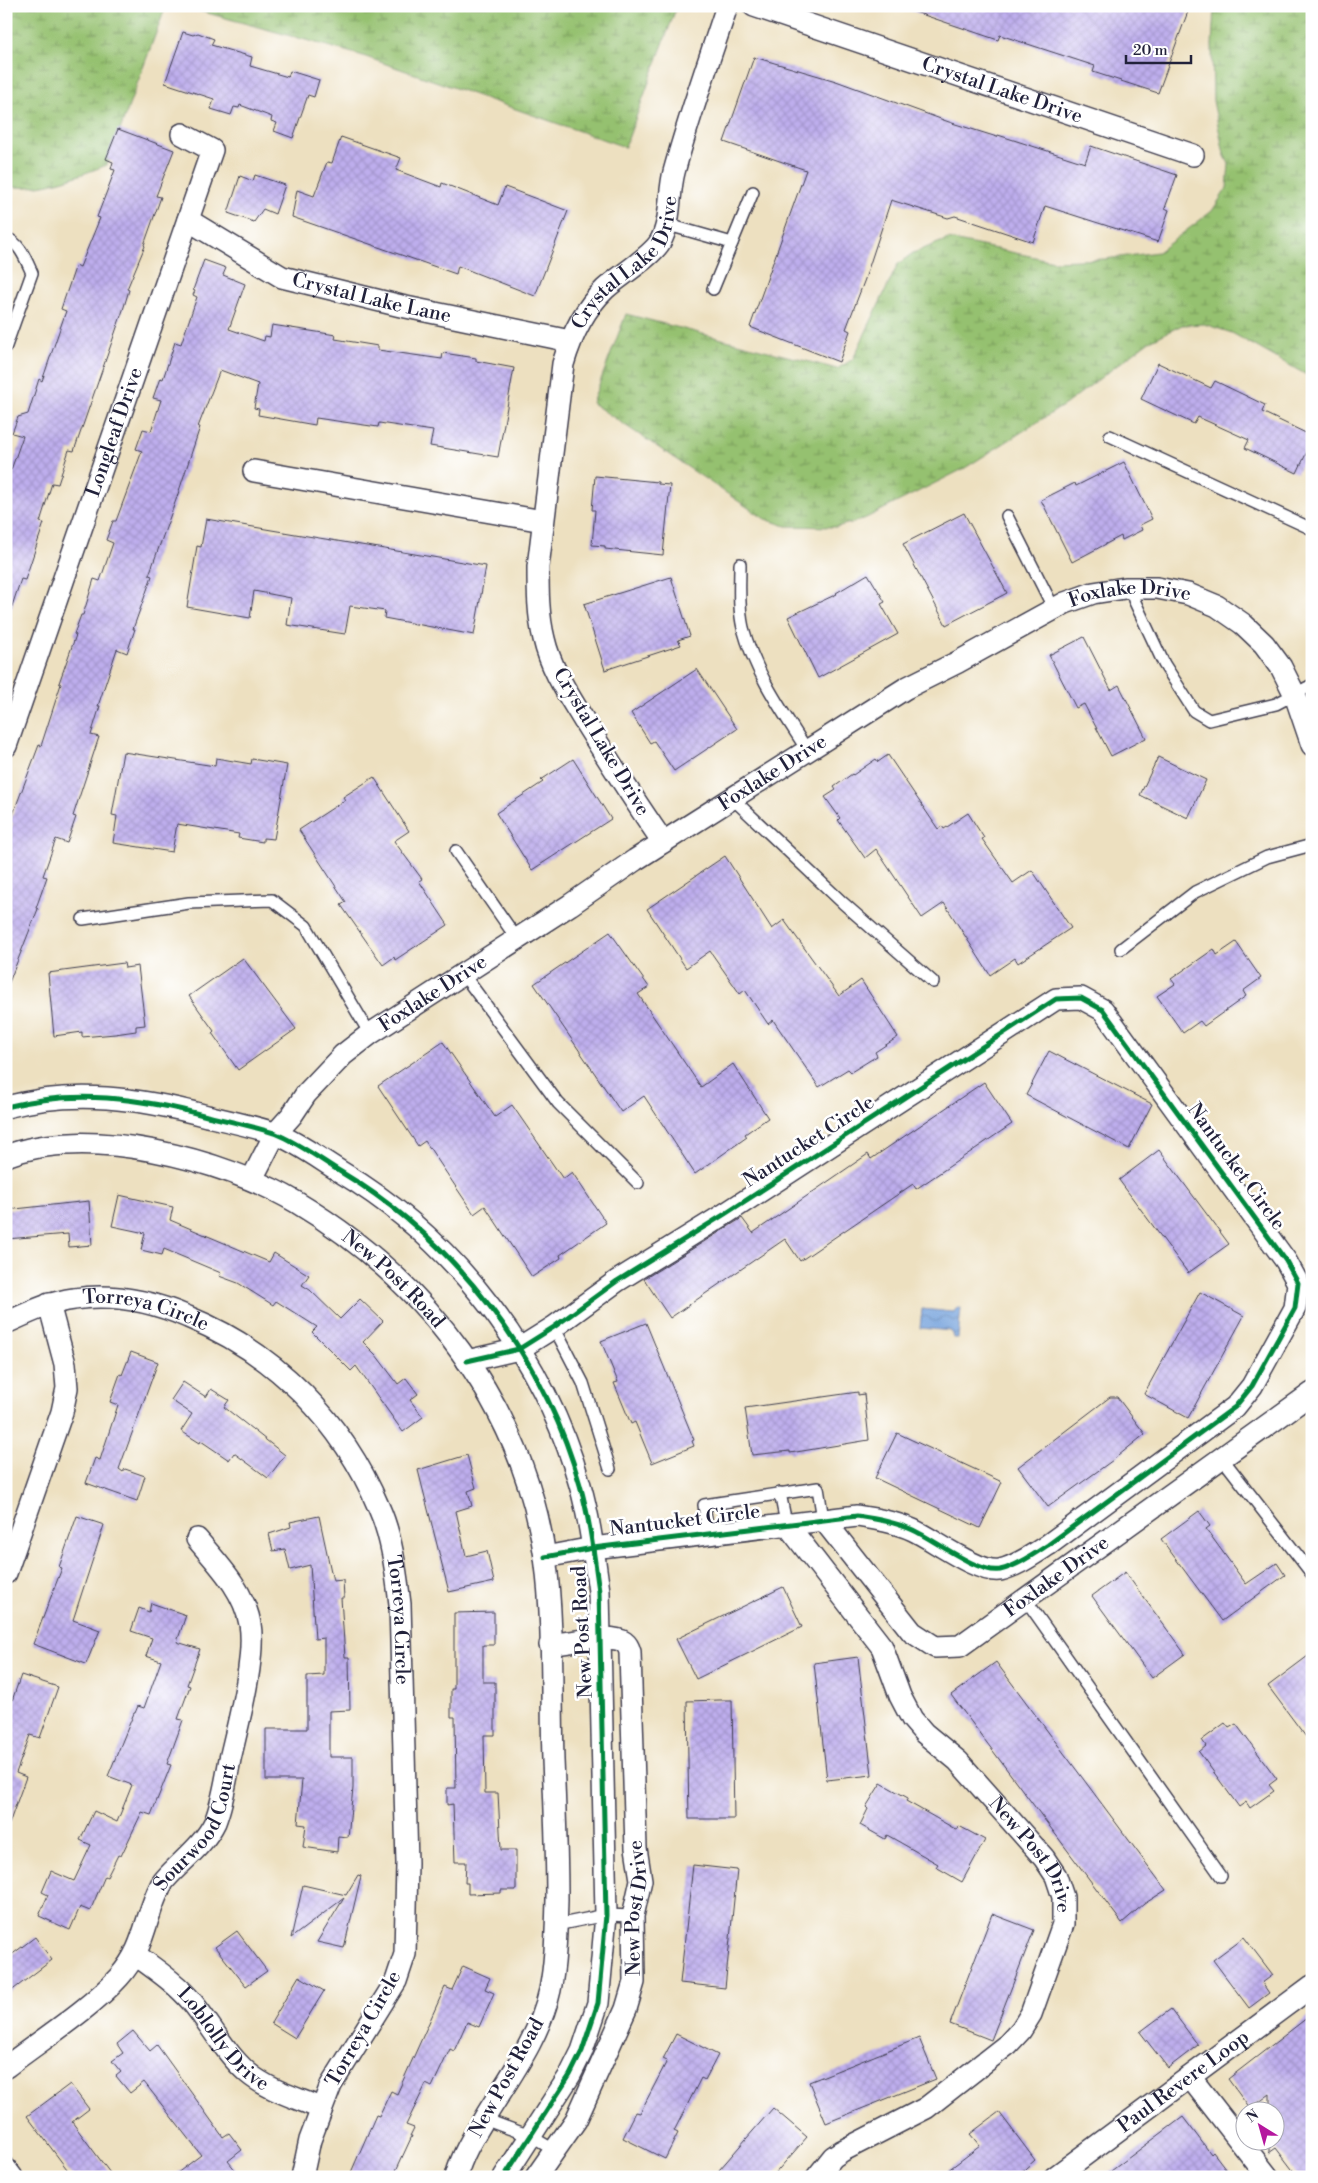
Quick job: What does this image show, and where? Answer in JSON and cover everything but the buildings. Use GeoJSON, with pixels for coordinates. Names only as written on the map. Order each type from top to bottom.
{"type":"FeatureCollection","features":[{"type":"Feature","properties":{"kind":"street","name":"Crystal Lake Drive"},"geometry":{"type":"LineString","coordinates":[[663,842],[563,687],[552,663],[544,639],[538,595],[543,520],[562,364],[570,341],[587,312],[604,290],[659,243],[669,211],[673,175],[727,6]]}},
{"type":"Feature","properties":{"kind":"street","name":"Crystal Lake Drive"},"geometry":{"type":"LineString","coordinates":[[754,6],[1193,155]]}},
{"type":"Feature","properties":{"kind":"street","name":"Longleaf Drive"},"geometry":{"type":"LineString","coordinates":[[6,746],[212,150],[182,134]]}},
{"type":"Feature","properties":{"kind":"street","name":"Crystal Lake Lane"},"geometry":{"type":"LineString","coordinates":[[188,220],[282,277],[401,306],[570,341]]}},
{"type":"Feature","properties":{"kind":"street"},"geometry":{"type":"LineString","coordinates":[[254,471],[543,520]]}},
{"type":"Feature","properties":{"kind":"street","name":"Foxlake Drive"},"geometry":{"type":"LineString","coordinates":[[252,1179],[275,1134],[292,1115],[306,1094],[343,1055],[370,1034],[517,940],[663,842],[906,688],[958,662],[1054,609],[1093,593],[1131,588],[1157,588],[1188,594],[1216,606],[1243,624],[1264,644],[1280,667],[1303,690],[1312,745]]}},
{"type":"Feature","properties":{"kind":"street","name":"Nantucket Circle"},"geometry":{"type":"LineString","coordinates":[[467,1361],[520,1348],[554,1327],[617,1281],[725,1214],[1056,999],[1081,998],[1102,1010],[1286,1261],[1298,1283],[1295,1308],[1252,1386],[1235,1407],[1048,1545],[1025,1559],[999,1570],[975,1565],[913,1530],[885,1520],[857,1516],[593,1548],[544,1557]]}},
{"type":"Feature","properties":{"kind":"street","name":"New Post Road"},"geometry":{"type":"LineString","coordinates":[[6,1107],[36,1100],[65,1097],[122,1098],[177,1108],[275,1134],[359,1182],[415,1226],[441,1250],[479,1293],[520,1348],[542,1389],[569,1452],[583,1498],[599,1592],[606,1915],[598,2003],[591,2027],[570,2076],[504,2177]]}},
{"type":"Feature","properties":{"kind":"street","name":"New Post Road"},"geometry":{"type":"LineString","coordinates":[[6,1156],[50,1145],[82,1143],[145,1150],[204,1164],[252,1179],[306,1208],[368,1251],[416,1295],[467,1361],[488,1394],[513,1446],[532,1498],[544,1557],[550,1644],[557,1868],[554,1966],[543,2015],[530,2044],[472,2138],[456,2177]]}},
{"type":"Feature","properties":{"kind":"street","name":"Torreya Circle"},"geometry":{"type":"LineString","coordinates":[[6,1323],[49,1304],[97,1296],[145,1301],[205,1323],[233,1338],[280,1371],[316,1406],[350,1452],[380,1510],[396,1572],[400,1604],[407,1863],[405,1954],[396,1982],[343,2063],[320,2108],[302,2177]]}},
{"type":"Feature","properties":{"kind":"street"},"geometry":{"type":"LineString","coordinates":[[6,1573],[62,1412],[67,1388],[65,1364],[49,1304]]}},
{"type":"Feature","properties":{"kind":"street","name":"Foxlake Drive"},"geometry":{"type":"LineString","coordinates":[[824,1519],[912,1632],[935,1647],[960,1646],[1312,1392]]}},
{"type":"Feature","properties":{"kind":"street","name":"New Post Drive"},"geometry":{"type":"LineString","coordinates":[[786,1524],[882,1647],[900,1696],[912,1719],[924,1733],[958,1761],[1044,1858],[1056,1876],[1062,1897],[1063,1924],[1031,2014],[1021,2030],[1008,2044],[926,2108],[842,2151],[833,2157],[817,2177]]}},
{"type":"Feature","properties":{"kind":"street","name":"Sourwood Court"},"geometry":{"type":"LineString","coordinates":[[6,2067],[99,1997],[119,1977],[136,1956],[145,1933],[152,1905],[162,1883],[200,1843],[214,1822],[221,1800],[239,1719],[251,1652],[250,1625],[244,1603],[229,1576],[197,1539]]}},
{"type":"Feature","properties":{"kind":"street"},"geometry":{"type":"LineString","coordinates":[[550,1644],[601,1639]]}},
{"type":"Feature","properties":{"kind":"street","name":"New Post Drive"},"geometry":{"type":"LineString","coordinates":[[536,2177],[576,2120],[626,2009],[634,1982],[633,1916],[641,1880],[636,1848],[630,1652],[623,1641],[601,1639]]}},
{"type":"Feature","properties":{"kind":"street","name":"Loblolly Drive"},"geometry":{"type":"LineString","coordinates":[[136,1956],[172,1981],[192,2002],[232,2057],[250,2074],[274,2089],[320,2108]]}},
{"type":"Feature","properties":{"kind":"street","name":"Paul Revere Loop"},"geometry":{"type":"LineString","coordinates":[[1055,2177],[1312,1986]]}},
{"type":"Feature","properties":{"kind":"street"},"geometry":{"type":"LineString","coordinates":[[1190,2076],[1268,2177]]}},
{"type":"Feature","properties":{"kind":"street"},"geometry":{"type":"LineString","coordinates":[[6,2169],[12,2177]]}},
{"type":"Feature","properties":{"kind":"lane"},"geometry":{"type":"LineString","coordinates":[[714,289],[753,192]]}},
{"type":"Feature","properties":{"kind":"lane"},"geometry":{"type":"LineString","coordinates":[[665,224],[732,243]]}},
{"type":"Feature","properties":{"kind":"lane"},"geometry":{"type":"LineString","coordinates":[[6,238],[12,241],[22,254],[32,272],[6,346]]}},
{"type":"Feature","properties":{"kind":"lane"},"geometry":{"type":"LineString","coordinates":[[1110,436],[1312,529]]}},
{"type":"Feature","properties":{"kind":"lane"},"geometry":{"type":"LineString","coordinates":[[1007,516],[1054,609]]}},
{"type":"Feature","properties":{"kind":"lane"},"geometry":{"type":"LineString","coordinates":[[740,564],[740,604],[744,629],[758,668],[807,750]]}},
{"type":"Feature","properties":{"kind":"lane"},"geometry":{"type":"LineString","coordinates":[[1131,588],[1134,600],[1164,664],[1194,711],[1209,720],[1276,704],[1303,690]]}},
{"type":"Feature","properties":{"kind":"lane"},"geometry":{"type":"LineString","coordinates":[[733,799],[844,903],[933,982]]}},
{"type":"Feature","properties":{"kind":"lane"},"geometry":{"type":"LineString","coordinates":[[1121,949],[1195,892],[1267,857],[1312,845]]}},
{"type":"Feature","properties":{"kind":"lane"},"geometry":{"type":"LineString","coordinates":[[456,851],[517,940]]}},
{"type":"Feature","properties":{"kind":"lane"},"geometry":{"type":"LineString","coordinates":[[84,919],[189,903],[272,900],[306,926],[370,1034]]}},
{"type":"Feature","properties":{"kind":"lane"},"geometry":{"type":"LineString","coordinates":[[463,974],[558,1103],[638,1183]]}},
{"type":"Feature","properties":{"kind":"lane"},"geometry":{"type":"LineString","coordinates":[[554,1327],[584,1383],[610,1469]]}},
{"type":"Feature","properties":{"kind":"lane"},"geometry":{"type":"LineString","coordinates":[[1222,1458],[1312,1574]]}},
{"type":"Feature","properties":{"kind":"lane"},"geometry":{"type":"LineString","coordinates":[[708,1534],[704,1505],[818,1488],[824,1519]]}},
{"type":"Feature","properties":{"kind":"lane"},"geometry":{"type":"LineString","coordinates":[[780,1494],[786,1524]]}},
{"type":"Feature","properties":{"kind":"lane"},"geometry":{"type":"LineString","coordinates":[[1026,1600],[1221,1876]]}},
{"type":"Feature","properties":{"kind":"lane"},"geometry":{"type":"LineString","coordinates":[[556,1925],[606,1915],[633,1916]]}},
{"type":"Feature","properties":{"kind":"lane"},"geometry":{"type":"LineString","coordinates":[[484,2119],[530,2136],[554,2150]]}},
{"type":"Feature","properties":{"kind":"green space"},"geometry":{"type":"Polygon","coordinates":[[[6,6],[166,6],[107,165],[45,185],[31,187],[6,186],[6,6]]]}},
{"type":"Feature","properties":{"kind":"green space"},"geometry":{"type":"Polygon","coordinates":[[[182,6],[677,6],[625,147],[360,55],[182,6]]]}},
{"type":"Feature","properties":{"kind":"green space"},"geometry":{"type":"Polygon","coordinates":[[[1214,6],[1312,6],[1312,378],[1232,333],[1204,324],[1182,325],[1148,342],[1066,404],[965,468],[862,520],[836,527],[786,526],[765,519],[592,403],[626,314],[837,369],[853,359],[898,264],[913,253],[948,239],[1054,261],[1105,259],[1158,252],[1212,211],[1227,188],[1229,164],[1224,154],[1213,101],[1212,45],[1214,6]]]}},
{"type":"Feature","properties":{"kind":"water"},"geometry":{"type":"Polygon","coordinates":[[[957,1307],[961,1308],[958,1338],[953,1338],[951,1331],[920,1328],[922,1309],[954,1312],[957,1307]]]}},
{"type":"Feature","properties":{"kind":"cycle path"},"geometry":{"type":"LineString","coordinates":[[467,1361],[519,1349],[554,1327],[617,1281],[725,1214],[1056,999],[1081,998],[1103,1010],[1286,1261],[1298,1283],[1295,1308],[1252,1386],[1235,1407],[1048,1545],[1013,1566],[1000,1570],[980,1567],[906,1527],[857,1516],[593,1548],[545,1557]]}},
{"type":"Feature","properties":{"kind":"cycle path"},"geometry":{"type":"LineString","coordinates":[[6,1107],[31,1101],[57,1098],[82,1097],[132,1100],[157,1104],[249,1126],[274,1133],[291,1141],[383,1200],[421,1232],[457,1267],[490,1306],[519,1348],[544,1392],[564,1438],[580,1485],[589,1525],[599,1591],[606,1915],[598,2003],[582,2051],[570,2075],[504,2177]]}}]}
